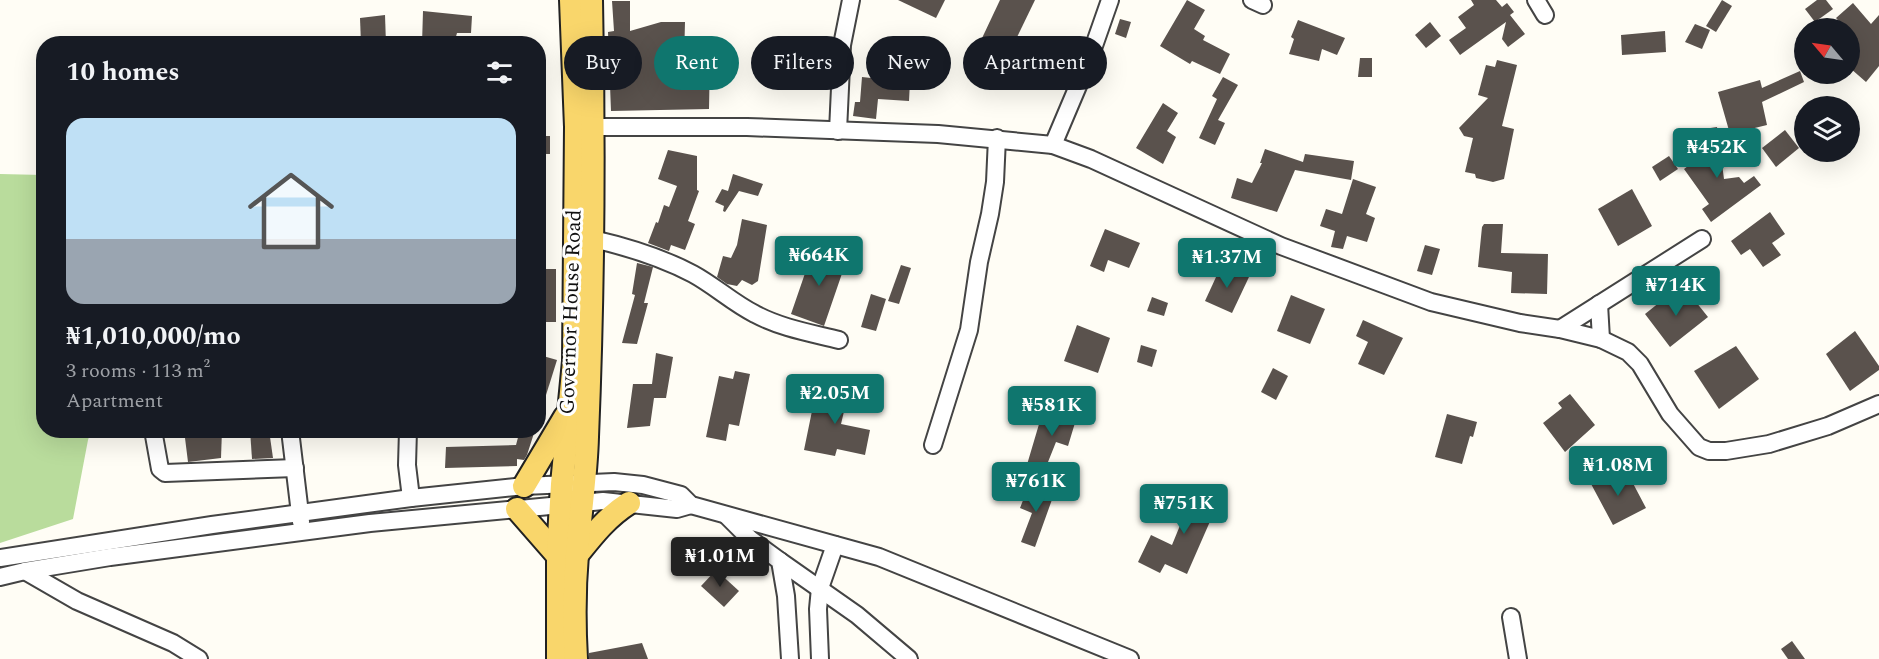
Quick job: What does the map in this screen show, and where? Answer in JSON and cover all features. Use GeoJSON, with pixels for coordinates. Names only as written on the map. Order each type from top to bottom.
{"type":"FeatureCollection","features":[{"type":"Feature","properties":{"kind":"main road","name":"Governor House Road"},"geometry":{"type":"LineString","coordinates":[[571,0],[585,127],[593,240],[586,457],[572,493]]}},
{"type":"Feature","properties":{"kind":"main road","name":"Governor House Road"},"geometry":{"type":"LineString","coordinates":[[558,659],[572,493],[568,411],[574,361],[591,0]]}},
{"type":"Feature","properties":{"kind":"main road"},"geometry":{"type":"LineString","coordinates":[[524,486],[568,411]]}},
{"type":"Feature","properties":{"kind":"main road"},"geometry":{"type":"LineString","coordinates":[[517,508],[567,556],[612,514],[629,503]]}},
{"type":"Feature","properties":{"kind":"main road","name":"Governor House Road"},"geometry":{"type":"LineString","coordinates":[[567,556],[574,612],[576,659]]}},
{"type":"Feature","properties":{"kind":"street"},"geometry":{"type":"LineString","coordinates":[[838,131],[842,45],[851,0]]}},
{"type":"Feature","properties":{"kind":"street"},"geometry":{"type":"LineString","coordinates":[[1053,145],[1089,60],[1110,0]]}},
{"type":"Feature","properties":{"kind":"street"},"geometry":{"type":"LineString","coordinates":[[1536,0],[1545,15]]}},
{"type":"Feature","properties":{"kind":"street"},"geometry":{"type":"LineString","coordinates":[[585,127],[747,127],[938,134],[1053,145],[1091,159],[1281,246],[1431,302],[1601,339],[1628,352],[1640,364],[1670,414],[1693,442],[1709,451],[1726,451],[1769,444],[1828,426],[1879,404]]}},
{"type":"Feature","properties":{"kind":"street"},"geometry":{"type":"LineString","coordinates":[[933,445],[969,330],[979,262],[995,182],[997,138]]}},
{"type":"Feature","properties":{"kind":"street"},"geometry":{"type":"LineString","coordinates":[[1560,329],[1702,239]]}},
{"type":"Feature","properties":{"kind":"street"},"geometry":{"type":"LineString","coordinates":[[593,240],[653,255],[694,274],[756,315],[790,328],[839,340]]}},
{"type":"Feature","properties":{"kind":"street"},"geometry":{"type":"LineString","coordinates":[[1599,304],[1601,339]]}},
{"type":"Feature","properties":{"kind":"street"},"geometry":{"type":"LineString","coordinates":[[154,438],[160,469],[165,473],[295,468]]}},
{"type":"Feature","properties":{"kind":"street"},"geometry":{"type":"LineString","coordinates":[[291,438],[301,532]]}},
{"type":"Feature","properties":{"kind":"street"},"geometry":{"type":"LineString","coordinates":[[408,438],[407,465],[411,498]]}},
{"type":"Feature","properties":{"kind":"street"},"geometry":{"type":"LineString","coordinates":[[0,577],[122,556],[301,532],[517,508],[614,482],[643,485],[681,495],[691,505]]}},
{"type":"Feature","properties":{"kind":"street"},"geometry":{"type":"LineString","coordinates":[[0,558],[300,513],[524,486],[572,493],[603,501],[677,509],[691,505],[879,557],[1130,659]]}},
{"type":"Feature","properties":{"kind":"street"},"geometry":{"type":"LineString","coordinates":[[724,513],[750,539],[820,588],[909,659]]}},
{"type":"Feature","properties":{"kind":"street"},"geometry":{"type":"LineString","coordinates":[[820,659],[818,609],[820,588],[835,545]]}},
{"type":"Feature","properties":{"kind":"street"},"geometry":{"type":"LineString","coordinates":[[780,561],[786,596],[790,659]]}},
{"type":"Feature","properties":{"kind":"street"},"geometry":{"type":"LineString","coordinates":[[25,571],[77,600],[173,643],[199,659]]}},
{"type":"Feature","properties":{"kind":"street"},"geometry":{"type":"LineString","coordinates":[[1511,617],[1518,659]]}},
{"type":"Feature","properties":{"kind":"green space"},"geometry":{"type":"Polygon","coordinates":[[[0,174],[36,175],[36,438],[89,438],[73,519],[0,543],[0,174]]]}},
{"type":"Feature","properties":{"kind":"building"},"geometry":{"type":"Polygon","coordinates":[[[898,0],[945,0],[936,18],[898,0]]]}},
{"type":"Feature","properties":{"kind":"building"},"geometry":{"type":"Polygon","coordinates":[[[1000,0],[1035,0],[1018,36],[983,36],[1000,0]]]}},
{"type":"Feature","properties":{"kind":"building"},"geometry":{"type":"Polygon","coordinates":[[[1187,0],[1205,10],[1194,29],[1205,36],[1203,40],[1230,54],[1220,74],[1192,61],[1190,64],[1160,46],[1187,0]]]}},
{"type":"Feature","properties":{"kind":"building"},"geometry":{"type":"Polygon","coordinates":[[[1471,0],[1496,0],[1502,7],[1507,3],[1514,12],[1510,15],[1525,34],[1508,47],[1502,39],[1506,22],[1460,55],[1449,40],[1466,28],[1458,17],[1474,5],[1471,0]]]}},
{"type":"Feature","properties":{"kind":"building"},"geometry":{"type":"Polygon","coordinates":[[[1722,0],[1732,6],[1716,32],[1706,26],[1722,0]]]}},
{"type":"Feature","properties":{"kind":"building"},"geometry":{"type":"Polygon","coordinates":[[[1817,0],[1826,0],[1833,9],[1821,18],[1812,18],[1805,9],[1817,0]]]}},
{"type":"Feature","properties":{"kind":"building"},"geometry":{"type":"Polygon","coordinates":[[[612,1],[630,1],[630,31],[661,22],[685,22],[685,36],[654,36],[654,90],[709,90],[709,109],[611,111],[610,90],[642,90],[642,36],[608,36],[608,32],[614,31],[612,1]]]}},
{"type":"Feature","properties":{"kind":"building"},"geometry":{"type":"Polygon","coordinates":[[[1853,3],[1871,24],[1879,15],[1879,66],[1866,82],[1860,77],[1860,18],[1836,18],[1853,3]]]}},
{"type":"Feature","properties":{"kind":"building"},"geometry":{"type":"Polygon","coordinates":[[[423,11],[472,16],[471,33],[457,33],[456,36],[422,36],[423,11]]]}},
{"type":"Feature","properties":{"kind":"building"},"geometry":{"type":"Polygon","coordinates":[[[385,15],[386,36],[361,36],[360,18],[385,15]]]}},
{"type":"Feature","properties":{"kind":"building"},"geometry":{"type":"Polygon","coordinates":[[[1120,19],[1131,22],[1126,38],[1115,34],[1120,19]]]}},
{"type":"Feature","properties":{"kind":"building"},"geometry":{"type":"Polygon","coordinates":[[[1298,20],[1345,38],[1337,55],[1322,49],[1319,61],[1289,54],[1294,39],[1291,37],[1298,20]]]}},
{"type":"Feature","properties":{"kind":"building"},"geometry":{"type":"Polygon","coordinates":[[[1430,22],[1441,36],[1426,48],[1415,35],[1430,22]]]}},
{"type":"Feature","properties":{"kind":"building"},"geometry":{"type":"Polygon","coordinates":[[[1695,24],[1710,30],[1702,49],[1685,42],[1695,24]]]}},
{"type":"Feature","properties":{"kind":"building"},"geometry":{"type":"Polygon","coordinates":[[[1665,31],[1666,52],[1622,55],[1621,35],[1665,31]]]}},
{"type":"Feature","properties":{"kind":"building"},"geometry":{"type":"Polygon","coordinates":[[[1360,58],[1372,58],[1372,77],[1358,77],[1360,58]]]}},
{"type":"Feature","properties":{"kind":"building"},"geometry":{"type":"Polygon","coordinates":[[[1497,60],[1517,65],[1502,126],[1514,129],[1504,179],[1493,182],[1476,178],[1475,174],[1465,172],[1473,138],[1464,136],[1459,128],[1488,98],[1478,95],[1486,65],[1495,67],[1497,60]]]}},
{"type":"Feature","properties":{"kind":"building"},"geometry":{"type":"Polygon","coordinates":[[[1794,74],[1794,84],[1800,84],[1762,102],[1767,125],[1730,134],[1718,92],[1760,80],[1762,88],[1794,74]]]}},
{"type":"Feature","properties":{"kind":"building"},"geometry":{"type":"Polygon","coordinates":[[[862,77],[866,77],[866,90],[910,90],[909,101],[878,99],[876,119],[853,116],[855,102],[860,102],[862,77]]]}},
{"type":"Feature","properties":{"kind":"building"},"geometry":{"type":"Polygon","coordinates":[[[1223,77],[1238,85],[1218,120],[1225,123],[1215,145],[1199,138],[1217,99],[1212,96],[1223,77]]]}},
{"type":"Feature","properties":{"kind":"building"},"geometry":{"type":"Polygon","coordinates":[[[1163,103],[1178,113],[1167,131],[1176,137],[1163,164],[1136,148],[1163,103]]]}},
{"type":"Feature","properties":{"kind":"building"},"geometry":{"type":"Polygon","coordinates":[[[1717,127],[1724,179],[1739,177],[1744,183],[1754,176],[1761,185],[1711,222],[1702,209],[1709,204],[1684,169],[1707,152],[1704,129],[1717,127]]]}},
{"type":"Feature","properties":{"kind":"building"},"geometry":{"type":"Polygon","coordinates":[[[1785,130],[1794,142],[1794,152],[1776,167],[1762,148],[1785,130]]]}},
{"type":"Feature","properties":{"kind":"building"},"geometry":{"type":"Polygon","coordinates":[[[546,136],[550,136],[550,154],[546,154],[546,136]]]}},
{"type":"Feature","properties":{"kind":"building"},"geometry":{"type":"Polygon","coordinates":[[[1265,149],[1303,162],[1305,154],[1354,161],[1351,180],[1295,170],[1277,212],[1231,198],[1237,178],[1252,183],[1262,163],[1260,163],[1265,149]]]}},
{"type":"Feature","properties":{"kind":"building"},"geometry":{"type":"Polygon","coordinates":[[[668,150],[697,156],[697,190],[699,191],[688,221],[695,224],[685,250],[671,245],[669,251],[648,243],[664,205],[669,207],[677,186],[658,179],[668,150]]]}},
{"type":"Feature","properties":{"kind":"building"},"geometry":{"type":"Polygon","coordinates":[[[1669,156],[1678,169],[1660,181],[1652,167],[1669,156]]]}},
{"type":"Feature","properties":{"kind":"building"},"geometry":{"type":"Polygon","coordinates":[[[733,174],[763,184],[758,196],[739,191],[725,212],[723,211],[724,206],[715,202],[722,189],[728,191],[733,174]]]}},
{"type":"Feature","properties":{"kind":"building"},"geometry":{"type":"Polygon","coordinates":[[[1353,179],[1376,187],[1366,214],[1375,218],[1367,242],[1347,236],[1343,249],[1331,247],[1335,231],[1320,226],[1326,209],[1342,214],[1353,179]]]}},
{"type":"Feature","properties":{"kind":"building"},"geometry":{"type":"Polygon","coordinates":[[[1632,189],[1652,226],[1618,246],[1598,209],[1632,189]]]}},
{"type":"Feature","properties":{"kind":"building"},"geometry":{"type":"Polygon","coordinates":[[[1770,212],[1785,234],[1772,243],[1781,255],[1763,267],[1750,249],[1741,255],[1731,241],[1770,212]]]}},
{"type":"Feature","properties":{"kind":"building"},"geometry":{"type":"Polygon","coordinates":[[[742,219],[767,225],[758,281],[752,285],[742,280],[737,286],[727,284],[717,277],[723,256],[731,258],[737,245],[742,219]]]}},
{"type":"Feature","properties":{"kind":"building"},"geometry":{"type":"Polygon","coordinates":[[[1484,224],[1503,224],[1501,253],[1548,254],[1547,294],[1511,293],[1512,272],[1478,267],[1484,224]]]}},
{"type":"Feature","properties":{"kind":"building"},"geometry":{"type":"Polygon","coordinates":[[[1105,229],[1140,243],[1129,268],[1108,260],[1104,272],[1090,266],[1105,229]]]}},
{"type":"Feature","properties":{"kind":"building"},"geometry":{"type":"Polygon","coordinates":[[[1425,245],[1440,249],[1432,275],[1417,271],[1425,245]]]}},
{"type":"Feature","properties":{"kind":"building"},"geometry":{"type":"Polygon","coordinates":[[[826,249],[848,256],[824,326],[791,314],[812,253],[823,257],[826,249]]]}},
{"type":"Feature","properties":{"kind":"building"},"geometry":{"type":"Polygon","coordinates":[[[637,263],[653,267],[644,303],[648,303],[637,344],[622,343],[635,295],[632,294],[637,263]]]}},
{"type":"Feature","properties":{"kind":"building"},"geometry":{"type":"Polygon","coordinates":[[[1222,264],[1249,277],[1232,313],[1205,301],[1222,264]]]}},
{"type":"Feature","properties":{"kind":"building"},"geometry":{"type":"Polygon","coordinates":[[[901,265],[911,268],[899,304],[888,301],[901,265]]]}},
{"type":"Feature","properties":{"kind":"building"},"geometry":{"type":"Polygon","coordinates":[[[546,269],[556,269],[556,322],[546,322],[546,269]]]}},
{"type":"Feature","properties":{"kind":"building"},"geometry":{"type":"Polygon","coordinates":[[[1684,287],[1708,317],[1670,347],[1645,314],[1665,298],[1667,301],[1684,287]]]}},
{"type":"Feature","properties":{"kind":"building"},"geometry":{"type":"Polygon","coordinates":[[[871,294],[886,299],[876,331],[861,327],[871,294]]]}},
{"type":"Feature","properties":{"kind":"building"},"geometry":{"type":"Polygon","coordinates":[[[1291,295],[1325,309],[1310,344],[1277,331],[1291,295]]]}},
{"type":"Feature","properties":{"kind":"building"},"geometry":{"type":"Polygon","coordinates":[[[1152,297],[1168,303],[1164,316],[1147,311],[1152,297]]]}},
{"type":"Feature","properties":{"kind":"building"},"geometry":{"type":"Polygon","coordinates":[[[1363,320],[1403,338],[1384,375],[1358,364],[1368,342],[1356,336],[1363,320]]]}},
{"type":"Feature","properties":{"kind":"building"},"geometry":{"type":"Polygon","coordinates":[[[1077,325],[1110,338],[1098,373],[1064,361],[1077,325]]]}},
{"type":"Feature","properties":{"kind":"building"},"geometry":{"type":"Polygon","coordinates":[[[1855,331],[1879,366],[1879,370],[1850,391],[1826,354],[1855,331]]]}},
{"type":"Feature","properties":{"kind":"building"},"geometry":{"type":"Polygon","coordinates":[[[1141,345],[1157,350],[1152,367],[1137,362],[1141,345]]]}},
{"type":"Feature","properties":{"kind":"building"},"geometry":{"type":"Polygon","coordinates":[[[1736,346],[1759,379],[1719,409],[1694,371],[1736,346]]]}},
{"type":"Feature","properties":{"kind":"building"},"geometry":{"type":"Polygon","coordinates":[[[656,353],[673,357],[666,398],[654,398],[650,426],[627,428],[633,384],[652,384],[656,353]]]}},
{"type":"Feature","properties":{"kind":"building"},"geometry":{"type":"Polygon","coordinates":[[[546,357],[557,360],[546,395],[546,357]]]}},
{"type":"Feature","properties":{"kind":"building"},"geometry":{"type":"Polygon","coordinates":[[[1273,368],[1288,376],[1276,400],[1261,392],[1273,368]]]}},
{"type":"Feature","properties":{"kind":"building"},"geometry":{"type":"Polygon","coordinates":[[[735,371],[750,374],[739,426],[729,424],[726,441],[706,437],[719,376],[733,379],[735,371]]]}},
{"type":"Feature","properties":{"kind":"building"},"geometry":{"type":"Polygon","coordinates":[[[828,380],[853,386],[850,400],[847,399],[841,424],[870,430],[865,455],[837,449],[835,456],[804,450],[812,411],[819,413],[828,380]]]}},
{"type":"Feature","properties":{"kind":"building"},"geometry":{"type":"Polygon","coordinates":[[[1067,388],[1084,393],[1068,446],[1056,442],[1038,487],[1019,480],[1023,467],[1026,468],[1042,414],[1058,419],[1067,388]]]}},
{"type":"Feature","properties":{"kind":"building"},"geometry":{"type":"Polygon","coordinates":[[[1570,394],[1595,425],[1565,452],[1543,423],[1562,408],[1558,403],[1570,394]]]}},
{"type":"Feature","properties":{"kind":"building"},"geometry":{"type":"Polygon","coordinates":[[[1447,414],[1477,422],[1473,437],[1470,436],[1462,464],[1435,457],[1447,414]]]}},
{"type":"Feature","properties":{"kind":"building"},"geometry":{"type":"Polygon","coordinates":[[[185,438],[222,438],[221,458],[188,462],[185,438]]]}},
{"type":"Feature","properties":{"kind":"building"},"geometry":{"type":"Polygon","coordinates":[[[251,438],[270,438],[273,458],[252,459],[251,438]]]}},
{"type":"Feature","properties":{"kind":"building"},"geometry":{"type":"Polygon","coordinates":[[[518,438],[532,438],[527,455],[524,460],[517,459],[517,466],[445,468],[446,447],[516,445],[518,438]]]}},
{"type":"Feature","properties":{"kind":"building"},"geometry":{"type":"Polygon","coordinates":[[[1627,472],[1646,508],[1613,525],[1590,482],[1607,473],[1611,480],[1627,472]]]}},
{"type":"Feature","properties":{"kind":"building"},"geometry":{"type":"Polygon","coordinates":[[[1197,484],[1222,494],[1187,574],[1165,564],[1160,573],[1138,562],[1151,535],[1172,545],[1197,484]]]}},
{"type":"Feature","properties":{"kind":"building"},"geometry":{"type":"Polygon","coordinates":[[[1029,485],[1054,494],[1035,547],[1021,542],[1032,513],[1020,508],[1029,485]]]}},
{"type":"Feature","properties":{"kind":"building"},"geometry":{"type":"Polygon","coordinates":[[[716,570],[739,591],[724,607],[701,586],[716,570]]]}},
{"type":"Feature","properties":{"kind":"building"},"geometry":{"type":"Polygon","coordinates":[[[1792,641],[1805,659],[1788,659],[1781,649],[1792,641]]]}},
{"type":"Feature","properties":{"kind":"building"},"geometry":{"type":"Polygon","coordinates":[[[642,643],[648,659],[589,659],[589,653],[642,643]]]}}]}
